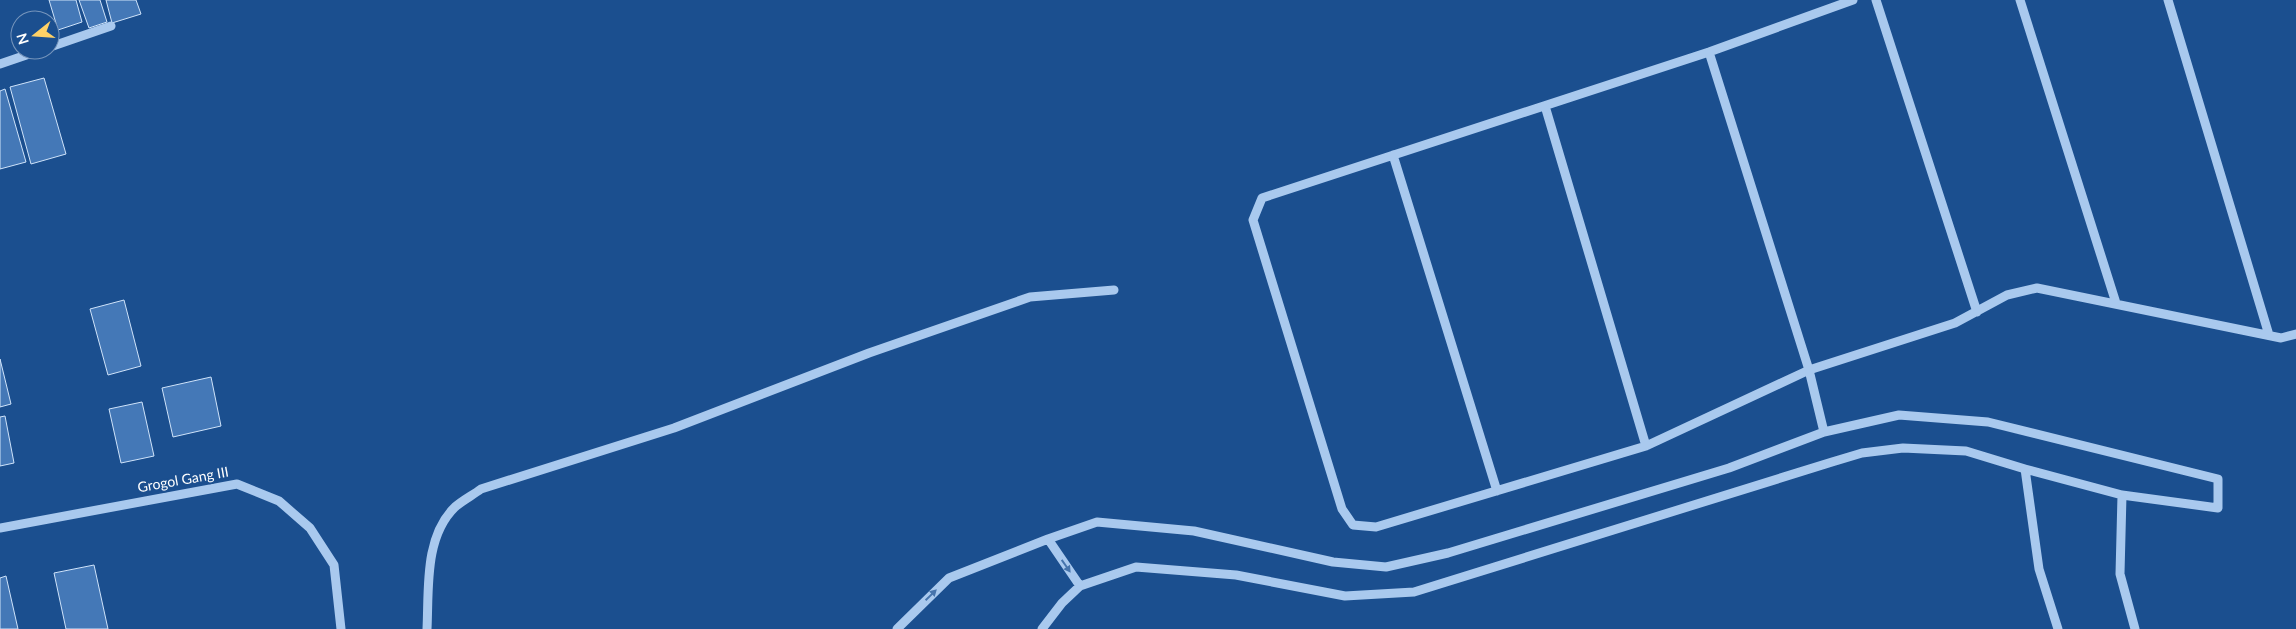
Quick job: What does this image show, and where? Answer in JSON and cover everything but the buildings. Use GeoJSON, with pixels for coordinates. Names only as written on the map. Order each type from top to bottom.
{"type":"FeatureCollection","features":[{"type":"Feature","properties":{"kind":"street"},"geometry":{"type":"LineString","coordinates":[[1853,0],[1709,52],[1262,198],[1253,220],[1342,509],[1353,525],[1376,527],[1646,446],[1809,370],[1955,323],[2008,295],[2037,288],[2281,338],[2296,334]]}},
{"type":"Feature","properties":{"kind":"street"},"geometry":{"type":"LineString","coordinates":[[1876,0],[1977,312]]}},
{"type":"Feature","properties":{"kind":"street"},"geometry":{"type":"LineString","coordinates":[[2020,0],[2116,303]]}},
{"type":"Feature","properties":{"kind":"street"},"geometry":{"type":"LineString","coordinates":[[2168,0],[2269,335]]}},
{"type":"Feature","properties":{"kind":"street"},"geometry":{"type":"LineString","coordinates":[[60,44],[111,26]]}},
{"type":"Feature","properties":{"kind":"street"},"geometry":{"type":"LineString","coordinates":[[1709,52],[1809,370],[1824,432]]}},
{"type":"Feature","properties":{"kind":"street"},"geometry":{"type":"LineString","coordinates":[[0,64],[12,60]]}},
{"type":"Feature","properties":{"kind":"street"},"geometry":{"type":"LineString","coordinates":[[1545,106],[1646,446]]}},
{"type":"Feature","properties":{"kind":"street"},"geometry":{"type":"LineString","coordinates":[[1393,155],[1496,491]]}},
{"type":"Feature","properties":{"kind":"street"},"geometry":{"type":"LineString","coordinates":[[427,629],[432,548],[441,524],[456,506],[481,489],[674,428],[869,353],[1030,297],[1114,290]]}},
{"type":"Feature","properties":{"kind":"street"},"geometry":{"type":"LineString","coordinates":[[896,629],[949,578],[1097,522],[1194,531],[1333,562],[1386,567],[1448,553],[1720,471],[1824,432],[1899,415],[1988,422],[2218,479],[2218,508],[2122,495],[2025,469],[1966,450],[1903,448],[1862,453],[1414,592],[1345,596],[1236,575],[1136,567],[1080,586],[1062,603],[1042,629]]}},
{"type":"Feature","properties":{"kind":"street"},"geometry":{"type":"LineString","coordinates":[[2025,469],[2039,568],[2058,629]]}},
{"type":"Feature","properties":{"kind":"street","name":"Grogol Gang III"},"geometry":{"type":"LineString","coordinates":[[0,528],[238,484],[279,501],[310,528],[334,565],[340,629]]}},
{"type":"Feature","properties":{"kind":"street"},"geometry":{"type":"LineString","coordinates":[[2122,495],[2120,574],[2135,629]]}},
{"type":"Feature","properties":{"kind":"street"},"geometry":{"type":"LineString","coordinates":[[1048,539],[1080,586]]}}]}
